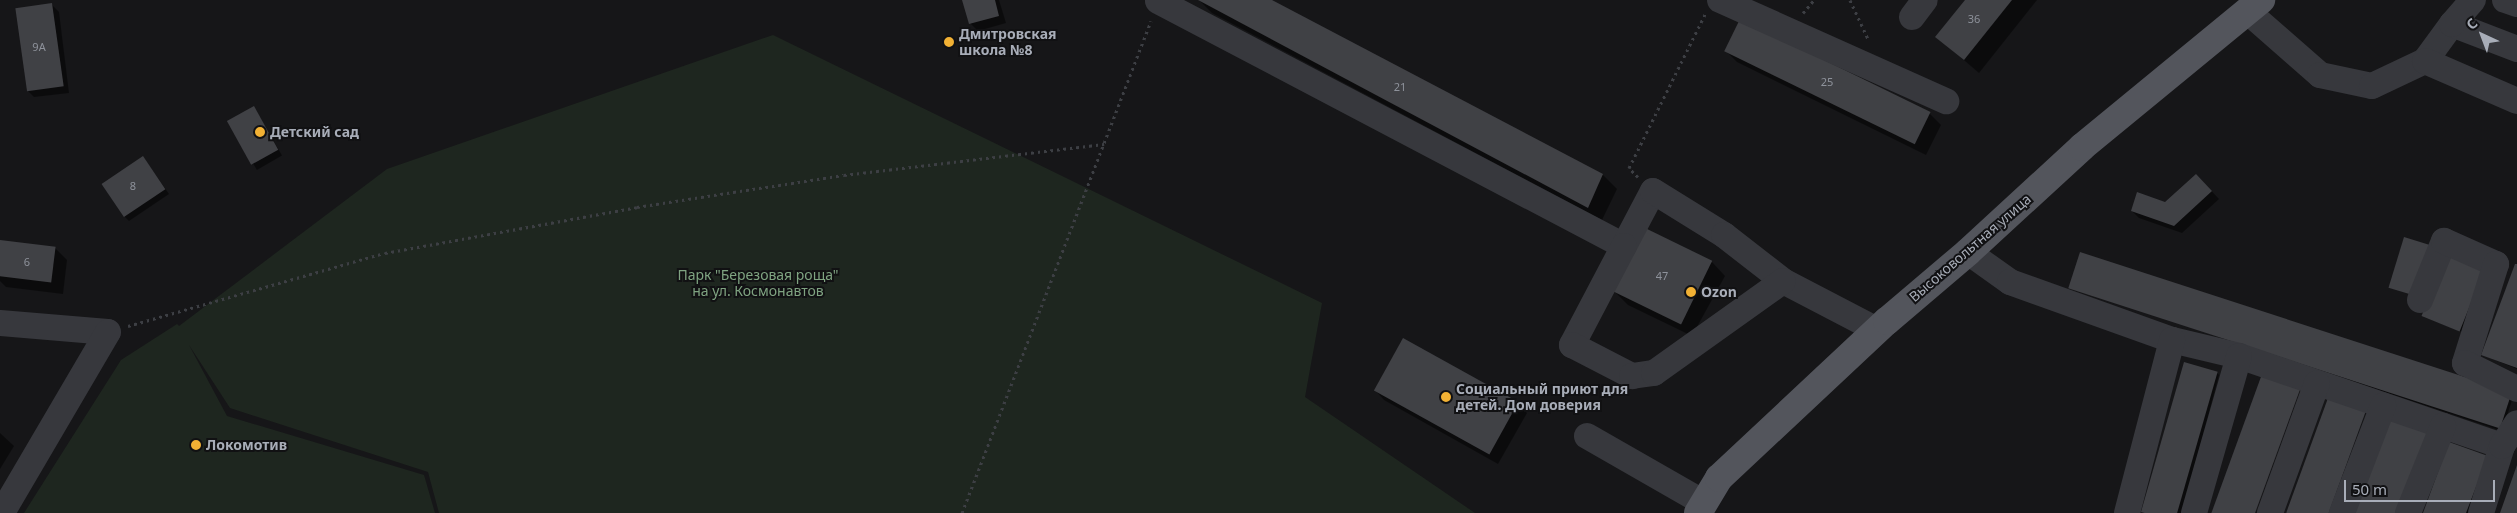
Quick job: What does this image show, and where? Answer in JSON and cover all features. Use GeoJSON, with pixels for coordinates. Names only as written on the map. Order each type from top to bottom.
{"type":"FeatureCollection","features":[{"type":"Feature","properties":{"kind":"main road","name":"Высоковольтная улица"},"geometry":{"type":"LineString","coordinates":[[1701,508],[1719,478],[1877,330],[1968,252],[2082,147],[2254,6]]}},
{"type":"Feature","properties":{"kind":"lane"},"geometry":{"type":"LineString","coordinates":[[2254,6],[2320,76],[2372,86],[2425,61],[2452,24],[2473,0]]}},
{"type":"Feature","properties":{"kind":"lane"},"geometry":{"type":"LineString","coordinates":[[2505,0],[2517,4]]}},
{"type":"Feature","properties":{"kind":"lane"},"geometry":{"type":"LineString","coordinates":[[1714,4],[1884,73],[1946,101]]}},
{"type":"Feature","properties":{"kind":"lane"},"geometry":{"type":"LineString","coordinates":[[1157,6],[1624,246]]}},
{"type":"Feature","properties":{"kind":"lane"},"geometry":{"type":"LineString","coordinates":[[2452,24],[2517,49]]}},
{"type":"Feature","properties":{"kind":"lane"},"geometry":{"type":"LineString","coordinates":[[2425,61],[2517,101]]}},
{"type":"Feature","properties":{"kind":"lane"},"geometry":{"type":"LineString","coordinates":[[1784,281],[1654,373],[1632,376],[1572,345],[1653,190],[1724,235],[1784,281],[1877,330]]}},
{"type":"Feature","properties":{"kind":"lane"},"geometry":{"type":"LineString","coordinates":[[2420,300],[2444,241],[2496,264],[2465,363],[2517,389]]}},
{"type":"Feature","properties":{"kind":"lane"},"geometry":{"type":"LineString","coordinates":[[1968,252],[2010,282],[2172,340],[2239,356],[2502,446]]}},
{"type":"Feature","properties":{"kind":"lane"},"geometry":{"type":"LineString","coordinates":[[0,323],[108,332],[2,513]]}},
{"type":"Feature","properties":{"kind":"lane"},"geometry":{"type":"LineString","coordinates":[[2127,513],[2172,340]]}},
{"type":"Feature","properties":{"kind":"lane"},"geometry":{"type":"LineString","coordinates":[[2194,513],[2239,356]]}},
{"type":"Feature","properties":{"kind":"lane"},"geometry":{"type":"LineString","coordinates":[[2270,513],[2318,383]]}},
{"type":"Feature","properties":{"kind":"lane"},"geometry":{"type":"LineString","coordinates":[[2342,513],[2383,406]]}},
{"type":"Feature","properties":{"kind":"lane"},"geometry":{"type":"LineString","coordinates":[[2481,513],[2502,446],[2517,424]]}},
{"type":"Feature","properties":{"kind":"lane"},"geometry":{"type":"LineString","coordinates":[[2408,513],[2443,426]]}},
{"type":"Feature","properties":{"kind":"lane"},"geometry":{"type":"LineString","coordinates":[[1587,436],[1701,508]]}},
{"type":"Feature","properties":{"kind":"path"},"geometry":{"type":"LineString","coordinates":[[1850,0],[1884,73]]}},
{"type":"Feature","properties":{"kind":"path"},"geometry":{"type":"LineString","coordinates":[[1653,190],[1629,168],[1714,4]]}},
{"type":"Feature","properties":{"kind":"path"},"geometry":{"type":"LineString","coordinates":[[962,513],[1157,6]]}},
{"type":"Feature","properties":{"kind":"path"},"geometry":{"type":"LineString","coordinates":[[108,332],[385,253],[637,207],[844,176],[1104,144]]}},
{"type":"Feature","properties":{"kind":"green space","name":"Парк \"Березовая роща\" на ул. Космонавтов"},"geometry":{"type":"Polygon","coordinates":[[[773,35],[1322,303],[1305,397],[1475,513],[439,513],[428,472],[230,408],[189,345],[227,416],[424,475],[435,513],[24,513],[121,360],[177,324],[179,326],[387,169],[773,35]]]}},
{"type":"Feature","properties":{"kind":"building"},"geometry":{"type":"Polygon","coordinates":[[[962,0],[995,0],[999,16],[969,24],[962,0]]]}},
{"type":"Feature","properties":{"kind":"building"},"geometry":{"type":"Polygon","coordinates":[[[1198,0],[1272,0],[1603,174],[1588,208],[1198,0]]]}},
{"type":"Feature","properties":{"kind":"building"},"geometry":{"type":"Polygon","coordinates":[[[1965,0],[2012,0],[1964,60],[1935,37],[1965,0]]]}},
{"type":"Feature","properties":{"kind":"building"},"geometry":{"type":"Polygon","coordinates":[[[52,3],[64,86],[27,91],[15,8],[52,3]]]}},
{"type":"Feature","properties":{"kind":"building"},"geometry":{"type":"Polygon","coordinates":[[[1740,19],[1931,112],[1915,144],[1724,51],[1740,19]]]}},
{"type":"Feature","properties":{"kind":"building"},"geometry":{"type":"Polygon","coordinates":[[[254,106],[278,150],[251,165],[227,121],[254,106]]]}},
{"type":"Feature","properties":{"kind":"building"},"geometry":{"type":"Polygon","coordinates":[[[143,156],[165,189],[124,217],[102,184],[143,156]]]}},
{"type":"Feature","properties":{"kind":"building"},"geometry":{"type":"Polygon","coordinates":[[[2196,174],[2212,191],[2174,226],[2131,211],[2137,192],[2165,202],[2196,174]]]}},
{"type":"Feature","properties":{"kind":"building"},"geometry":{"type":"Polygon","coordinates":[[[1643,227],[1712,261],[1681,325],[1612,291],[1643,227]]]}},
{"type":"Feature","properties":{"kind":"building"},"geometry":{"type":"Polygon","coordinates":[[[2404,237],[2430,245],[2414,296],[2389,288],[2404,237]]]}},
{"type":"Feature","properties":{"kind":"building"},"geometry":{"type":"Polygon","coordinates":[[[0,240],[56,247],[51,283],[0,276],[0,240]]]}},
{"type":"Feature","properties":{"kind":"building"},"geometry":{"type":"Polygon","coordinates":[[[2080,252],[2512,392],[2500,428],[2068,288],[2080,252]]]}},
{"type":"Feature","properties":{"kind":"building"},"geometry":{"type":"Polygon","coordinates":[[[2447,253],[2485,268],[2460,331],[2422,316],[2447,253]]]}},
{"type":"Feature","properties":{"kind":"building"},"geometry":{"type":"Polygon","coordinates":[[[2515,264],[2517,264],[2517,368],[2481,355],[2515,264]]]}},
{"type":"Feature","properties":{"kind":"building","name":"Социальный приют для детей. Дом доверия"},"geometry":{"type":"Polygon","coordinates":[[[1403,338],[1518,402],[1489,454],[1374,390],[1403,338]]]}},
{"type":"Feature","properties":{"kind":"building"},"geometry":{"type":"Polygon","coordinates":[[[2184,362],[2218,372],[2177,513],[2141,512],[2184,362]]]}},
{"type":"Feature","properties":{"kind":"building"},"geometry":{"type":"Polygon","coordinates":[[[2262,374],[2301,388],[2255,513],[2211,513],[2262,374]]]}},
{"type":"Feature","properties":{"kind":"building"},"geometry":{"type":"Polygon","coordinates":[[[2328,398],[2366,412],[2329,513],[2286,513],[2328,398]]]}},
{"type":"Feature","properties":{"kind":"building"},"geometry":{"type":"Polygon","coordinates":[[[2392,417],[2428,432],[2395,513],[2352,513],[2392,417]]]}},
{"type":"Feature","properties":{"kind":"building"},"geometry":{"type":"Polygon","coordinates":[[[2449,442],[2488,456],[2466,513],[2423,513],[2449,442]]]}},
{"type":"Feature","properties":{"kind":"building"},"geometry":{"type":"Polygon","coordinates":[[[2517,465],[2517,513],[2500,513],[2517,465]]]}},
{"type":"Feature","properties":{"kind":"place","name":"Дмитровская школа №8"},"geometry":{"type":"Point","coordinates":[949,42]}},
{"type":"Feature","properties":{"kind":"place","name":"Детский сад"},"geometry":{"type":"Point","coordinates":[260,132]}},
{"type":"Feature","properties":{"kind":"place","name":"Ozon"},"geometry":{"type":"Point","coordinates":[1691,292]}},
{"type":"Feature","properties":{"kind":"place","name":"Социальный приют для детей. Дом доверия"},"geometry":{"type":"Point","coordinates":[1446,397]}},
{"type":"Feature","properties":{"kind":"place","name":"Локомотив"},"geometry":{"type":"Point","coordinates":[196,445]}}]}
